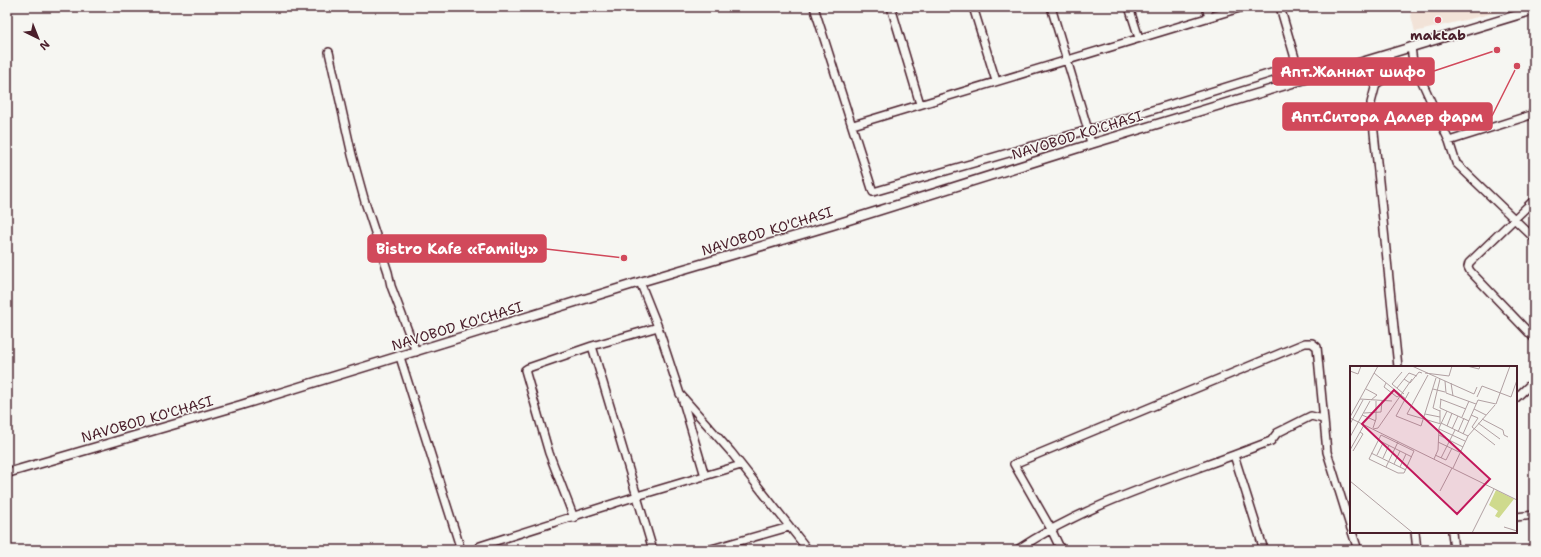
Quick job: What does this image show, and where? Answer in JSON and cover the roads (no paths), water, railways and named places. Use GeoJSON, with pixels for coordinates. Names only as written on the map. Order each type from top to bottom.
{"type":"FeatureCollection","features":[{"type":"Feature","properties":{"kind":"street"},"geometry":{"type":"LineString","coordinates":[[814,7],[873,192],[1088,130],[1297,65],[1280,7]]}},
{"type":"Feature","properties":{"kind":"street"},"geometry":{"type":"LineString","coordinates":[[891,7],[920,104]]}},
{"type":"Feature","properties":{"kind":"street"},"geometry":{"type":"LineString","coordinates":[[973,7],[996,81]]}},
{"type":"Feature","properties":{"kind":"street"},"geometry":{"type":"LineString","coordinates":[[1051,7],[1091,144]]}},
{"type":"Feature","properties":{"kind":"street"},"geometry":{"type":"LineString","coordinates":[[1129,7],[1139,38]]}},
{"type":"Feature","properties":{"kind":"street"},"geometry":{"type":"LineString","coordinates":[[1206,7],[1209,17]]}},
{"type":"Feature","properties":{"kind":"street"},"geometry":{"type":"LineString","coordinates":[[852,124],[1243,7]]}},
{"type":"Feature","properties":{"kind":"street","name":"NAVOBOD KO'CHASI"},"geometry":{"type":"LineString","coordinates":[[7,473],[241,405],[640,282],[833,225],[1091,144],[1411,47],[1518,11],[1534,10]]}},
{"type":"Feature","properties":{"kind":"street"},"geometry":{"type":"LineString","coordinates":[[1411,47],[1413,62],[1449,141],[1456,163],[1515,218],[1534,238]]}},
{"type":"Feature","properties":{"kind":"street"},"geometry":{"type":"LineString","coordinates":[[329,52],[352,155],[365,202],[388,272],[391,286],[416,352]]}},
{"type":"Feature","properties":{"kind":"street"},"geometry":{"type":"LineString","coordinates":[[1398,366],[1371,103],[1376,84],[1413,62]]}},
{"type":"Feature","properties":{"kind":"street"},"geometry":{"type":"LineString","coordinates":[[1449,141],[1534,114]]}},
{"type":"Feature","properties":{"kind":"street"},"geometry":{"type":"LineString","coordinates":[[1534,200],[1469,263],[1468,267],[1470,271],[1534,338]]}},
{"type":"Feature","properties":{"kind":"street"},"geometry":{"type":"LineString","coordinates":[[640,282],[658,327],[705,476]]}},
{"type":"Feature","properties":{"kind":"street"},"geometry":{"type":"LineString","coordinates":[[574,518],[549,453],[525,370],[592,346],[658,327]]}},
{"type":"Feature","properties":{"kind":"street"},"geometry":{"type":"LineString","coordinates":[[1061,550],[1051,529],[1014,464],[1305,343],[1312,343],[1317,347],[1327,452],[1350,525]]}},
{"type":"Feature","properties":{"kind":"street"},"geometry":{"type":"LineString","coordinates":[[592,346],[653,550]]}},
{"type":"Feature","properties":{"kind":"street"},"geometry":{"type":"LineString","coordinates":[[400,357],[461,550]]}},
{"type":"Feature","properties":{"kind":"street"},"geometry":{"type":"LineString","coordinates":[[1517,397],[1534,381]]}},
{"type":"Feature","properties":{"kind":"street"},"geometry":{"type":"LineString","coordinates":[[680,394],[731,452],[808,550]]}},
{"type":"Feature","properties":{"kind":"street"},"geometry":{"type":"LineString","coordinates":[[1017,550],[1051,529],[1114,499],[1272,441],[1277,433],[1311,416],[1323,419]]}},
{"type":"Feature","properties":{"kind":"street"},"geometry":{"type":"LineString","coordinates":[[1234,455],[1264,550]]}},
{"type":"Feature","properties":{"kind":"street"},"geometry":{"type":"LineString","coordinates":[[477,550],[480,546],[574,518],[637,496],[741,466]]}},
{"type":"Feature","properties":{"kind":"street"},"geometry":{"type":"LineString","coordinates":[[1517,516],[1534,515]]}},
{"type":"Feature","properties":{"kind":"street"},"geometry":{"type":"LineString","coordinates":[[708,550],[790,527]]}},
{"type":"Feature","properties":{"kind":"street"},"geometry":{"type":"LineString","coordinates":[[1352,533],[1358,550]]}},
{"type":"Feature","properties":{"kind":"street"},"geometry":{"type":"LineString","coordinates":[[1415,533],[1417,550]]}},
{"type":"Feature","properties":{"kind":"street"},"geometry":{"type":"LineString","coordinates":[[1452,533],[1454,550]]}},
{"type":"Feature","properties":{"kind":"place","name":"maktab"},"geometry":{"type":"Point","coordinates":[1438,20]}},
{"type":"Feature","properties":{"kind":"place","name":"Апт.Жаннат шифо"},"geometry":{"type":"Point","coordinates":[1497,50]}},
{"type":"Feature","properties":{"kind":"place","name":"Апт.Ситора Далер фарм"},"geometry":{"type":"Point","coordinates":[1517,66]}},
{"type":"Feature","properties":{"kind":"place","name":"Bistro Kafe «Family»"},"geometry":{"type":"Point","coordinates":[624,258]}}]}
